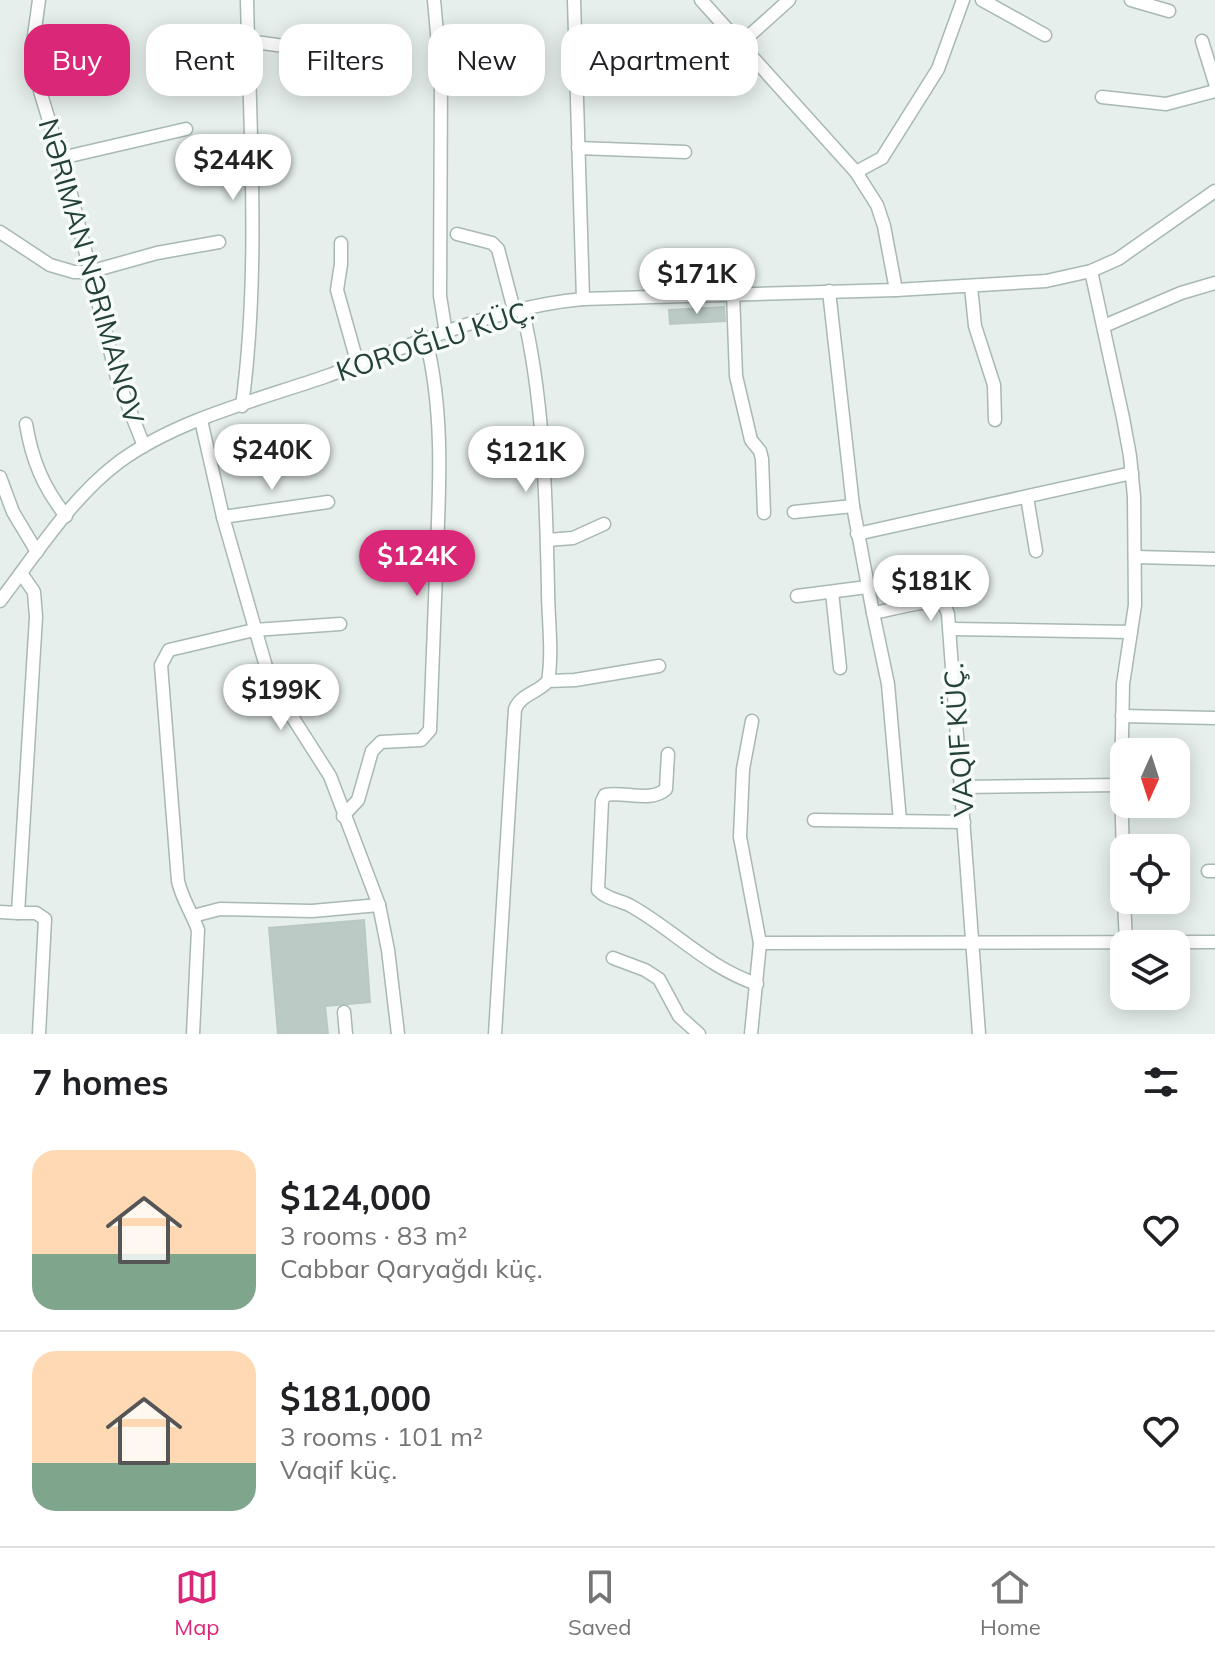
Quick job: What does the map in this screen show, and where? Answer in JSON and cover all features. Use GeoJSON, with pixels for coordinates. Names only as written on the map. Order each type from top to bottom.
{"type":"FeatureCollection","features":[{"type":"Feature","properties":{"kind":"street","name":"NƏRIMAN NƏRIMANOV"},"geometry":{"type":"LineString","coordinates":[[39,0],[33,43],[48,121],[61,158],[117,378],[144,446]]}},
{"type":"Feature","properties":{"kind":"street"},"geometry":{"type":"LineString","coordinates":[[247,0],[248,24]]}},
{"type":"Feature","properties":{"kind":"street"},"geometry":{"type":"LineString","coordinates":[[434,0],[441,78],[440,296],[446,333]]}},
{"type":"Feature","properties":{"kind":"street"},"geometry":{"type":"LineString","coordinates":[[574,0],[583,299]]}},
{"type":"Feature","properties":{"kind":"street"},"geometry":{"type":"LineString","coordinates":[[701,0],[722,24]]}},
{"type":"Feature","properties":{"kind":"street"},"geometry":{"type":"LineString","coordinates":[[758,28],[789,0]]}},
{"type":"Feature","properties":{"kind":"street"},"geometry":{"type":"LineString","coordinates":[[856,172],[882,158],[938,69],[963,0]]}},
{"type":"Feature","properties":{"kind":"street"},"geometry":{"type":"LineString","coordinates":[[982,0],[1045,35]]}},
{"type":"Feature","properties":{"kind":"street"},"geometry":{"type":"LineString","coordinates":[[1131,0],[1169,11]]}},
{"type":"Feature","properties":{"kind":"street"},"geometry":{"type":"LineString","coordinates":[[1202,41],[1215,83]]}},
{"type":"Feature","properties":{"kind":"street"},"geometry":{"type":"LineString","coordinates":[[758,64],[856,172],[877,205],[896,290]]}},
{"type":"Feature","properties":{"kind":"street"},"geometry":{"type":"LineString","coordinates":[[1102,97],[1166,104],[1215,91]]}},
{"type":"Feature","properties":{"kind":"street"},"geometry":{"type":"LineString","coordinates":[[242,406],[249,351],[249,96]]}},
{"type":"Feature","properties":{"kind":"street"},"geometry":{"type":"LineString","coordinates":[[61,158],[186,129]]}},
{"type":"Feature","properties":{"kind":"street"},"geometry":{"type":"LineString","coordinates":[[578,148],[685,152]]}},
{"type":"Feature","properties":{"kind":"street","name":"KOROĞLU KÜÇ."},"geometry":{"type":"LineString","coordinates":[[0,601],[88,490],[118,463],[144,446],[201,420],[446,333],[518,309],[583,299],[896,290],[1046,281],[1091,271],[1139,245],[1215,191]]}},
{"type":"Feature","properties":{"kind":"street"},"geometry":{"type":"LineString","coordinates":[[0,232],[50,265],[74,272],[89,272],[157,253],[219,242]]}},
{"type":"Feature","properties":{"kind":"street"},"geometry":{"type":"LineString","coordinates":[[457,234],[492,243],[498,249],[529,341],[547,540],[548,681],[542,688],[522,698],[515,709],[495,1034]]}},
{"type":"Feature","properties":{"kind":"street"},"geometry":{"type":"LineString","coordinates":[[341,243],[337,290],[358,365]]}},
{"type":"Feature","properties":{"kind":"street"},"geometry":{"type":"LineString","coordinates":[[1091,271],[1132,473],[1135,605],[1123,684],[1122,738]]}},
{"type":"Feature","properties":{"kind":"street"},"geometry":{"type":"LineString","coordinates":[[1104,326],[1181,293],[1215,283]]}},
{"type":"Feature","properties":{"kind":"street"},"geometry":{"type":"LineString","coordinates":[[971,287],[975,326],[994,385],[995,420]]}},
{"type":"Feature","properties":{"kind":"street"},"geometry":{"type":"LineString","coordinates":[[829,291],[857,534],[888,684],[900,821]]}},
{"type":"Feature","properties":{"kind":"street"},"geometry":{"type":"LineString","coordinates":[[733,293],[736,376],[751,440],[762,459],[764,513]]}},
{"type":"Feature","properties":{"kind":"street"},"geometry":{"type":"LineString","coordinates":[[343,816],[358,800],[376,746],[381,742],[421,740],[427,737],[430,730],[438,438],[433,373],[426,340]]}},
{"type":"Feature","properties":{"kind":"street"},"geometry":{"type":"LineString","coordinates":[[201,420],[223,517],[267,670],[284,704],[330,776],[379,905],[398,1034]]}},
{"type":"Feature","properties":{"kind":"street"},"geometry":{"type":"LineString","coordinates":[[26,424],[32,455],[42,480],[66,516]]}},
{"type":"Feature","properties":{"kind":"street"},"geometry":{"type":"LineString","coordinates":[[857,534],[1132,473]]}},
{"type":"Feature","properties":{"kind":"street"},"geometry":{"type":"LineString","coordinates":[[0,480],[13,512],[37,552]]}},
{"type":"Feature","properties":{"kind":"street"},"geometry":{"type":"LineString","coordinates":[[1027,497],[1036,551]]}},
{"type":"Feature","properties":{"kind":"street"},"geometry":{"type":"LineString","coordinates":[[223,517],[328,502]]}},
{"type":"Feature","properties":{"kind":"street"},"geometry":{"type":"LineString","coordinates":[[794,512],[853,506]]}},
{"type":"Feature","properties":{"kind":"street"},"geometry":{"type":"LineString","coordinates":[[547,540],[573,538],[604,524]]}},
{"type":"Feature","properties":{"kind":"street"},"geometry":{"type":"LineString","coordinates":[[1135,557],[1215,559]]}},
{"type":"Feature","properties":{"kind":"street"},"geometry":{"type":"LineString","coordinates":[[18,913],[36,617],[34,592],[21,573]]}},
{"type":"Feature","properties":{"kind":"street"},"geometry":{"type":"LineString","coordinates":[[797,596],[867,587]]}},
{"type":"Feature","properties":{"kind":"street"},"geometry":{"type":"LineString","coordinates":[[832,592],[840,668]]}},
{"type":"Feature","properties":{"kind":"street","name":"VAQIF KÜÇ."},"geometry":{"type":"LineString","coordinates":[[873,613],[940,603],[945,607],[951,629],[979,1034]]}},
{"type":"Feature","properties":{"kind":"street"},"geometry":{"type":"LineString","coordinates":[[193,1034],[199,949],[193,916],[182,897],[178,881],[161,665],[169,650],[254,630],[340,624]]}},
{"type":"Feature","properties":{"kind":"street"},"geometry":{"type":"LineString","coordinates":[[951,629],[1131,632]]}},
{"type":"Feature","properties":{"kind":"street"},"geometry":{"type":"LineString","coordinates":[[548,681],[575,680],[659,666]]}},
{"type":"Feature","properties":{"kind":"street"},"geometry":{"type":"LineString","coordinates":[[1122,716],[1215,718]]}},
{"type":"Feature","properties":{"kind":"street"},"geometry":{"type":"LineString","coordinates":[[751,1034],[760,943],[740,837],[743,769],[752,721]]}},
{"type":"Feature","properties":{"kind":"street"},"geometry":{"type":"LineString","coordinates":[[668,754],[666,789],[663,793],[654,796],[605,795],[602,801],[598,890],[631,906],[694,952],[757,984]]}},
{"type":"Feature","properties":{"kind":"street"},"geometry":{"type":"LineString","coordinates":[[961,787],[1110,785]]}},
{"type":"Feature","properties":{"kind":"street"},"geometry":{"type":"LineString","coordinates":[[814,820],[964,822]]}},
{"type":"Feature","properties":{"kind":"street"},"geometry":{"type":"LineString","coordinates":[[193,916],[220,909],[312,911],[379,905]]}},
{"type":"Feature","properties":{"kind":"street"},"geometry":{"type":"LineString","coordinates":[[0,912],[36,913],[45,919],[39,1034]]}},
{"type":"Feature","properties":{"kind":"street"},"geometry":{"type":"LineString","coordinates":[[1190,942],[1215,942]]}},
{"type":"Feature","properties":{"kind":"street"},"geometry":{"type":"LineString","coordinates":[[760,943],[1110,943]]}},
{"type":"Feature","properties":{"kind":"street"},"geometry":{"type":"LineString","coordinates":[[613,958],[659,979],[679,1016],[699,1034]]}},
{"type":"Feature","properties":{"kind":"street"},"geometry":{"type":"LineString","coordinates":[[344,1012],[346,1034]]}},
{"type":"Feature","properties":{"kind":"building"},"geometry":{"type":"Polygon","coordinates":[[[724,307],[725,321],[670,324],[669,310],[724,307]]]}},
{"type":"Feature","properties":{"kind":"building"},"geometry":{"type":"Polygon","coordinates":[[[364,920],[370,1002],[325,1006],[328,1034],[278,1034],[269,928],[364,920]]]}}]}
